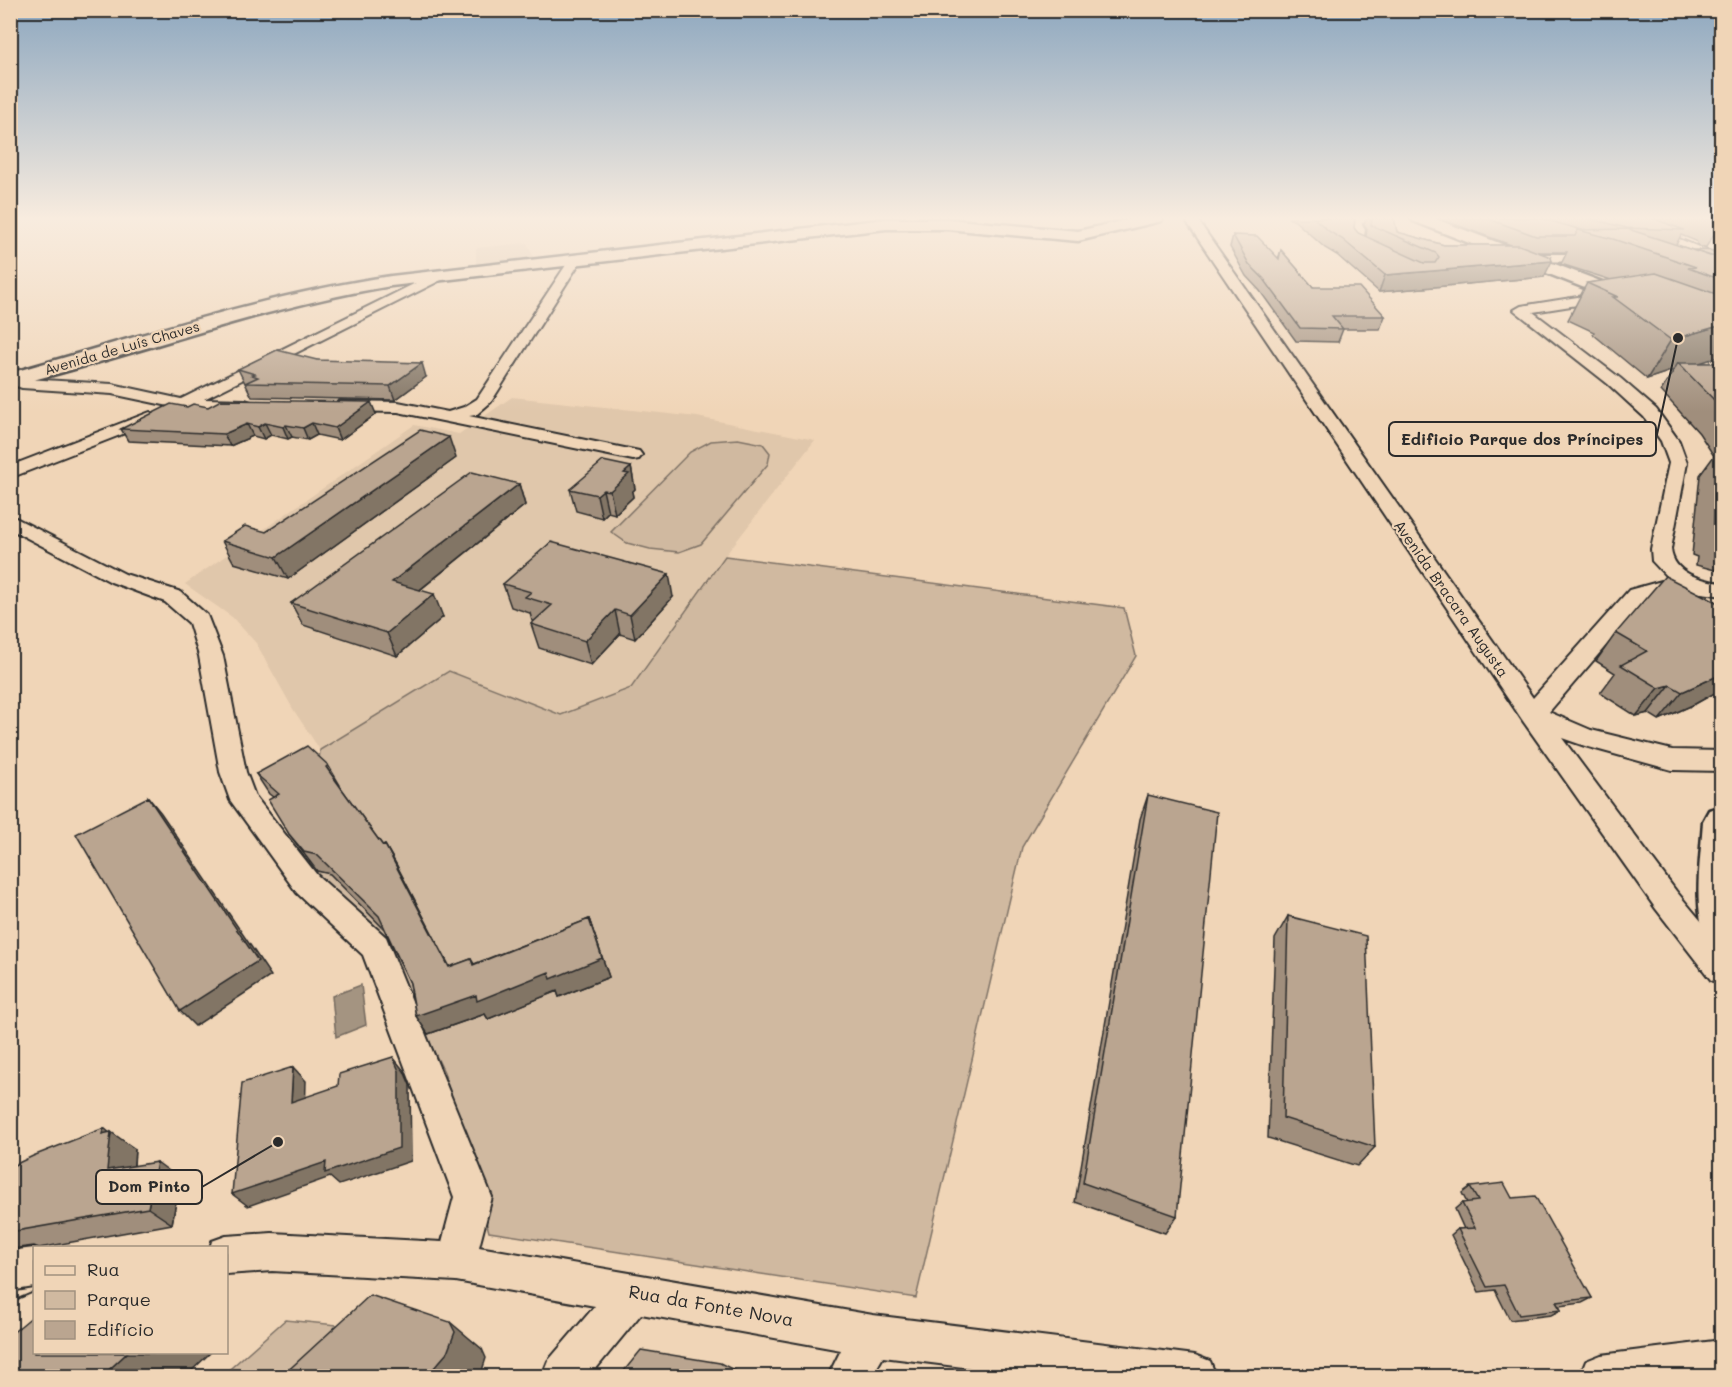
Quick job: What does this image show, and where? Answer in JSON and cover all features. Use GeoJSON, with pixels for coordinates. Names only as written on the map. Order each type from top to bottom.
{"type":"FeatureCollection","features":[{"type":"Feature","properties":{"kind":"main road","name":"Avenida de Luís Chaves"},"geometry":{"type":"LineString","coordinates":[[14,379],[283,303],[346,288],[384,283]]}},
{"type":"Feature","properties":{"kind":"main road"},"geometry":{"type":"LineString","coordinates":[[1589,283],[1649,306]]}},
{"type":"Feature","properties":{"kind":"main road"},"geometry":{"type":"LineString","coordinates":[[1722,821],[1719,912],[1722,927]]}},
{"type":"Feature","properties":{"kind":"street"},"geometry":{"type":"LineString","coordinates":[[10,473],[183,404],[425,283]]}},
{"type":"Feature","properties":{"kind":"street"},"geometry":{"type":"LineString","coordinates":[[449,417],[470,411],[483,402],[561,283]]}},
{"type":"Feature","properties":{"kind":"street","name":"Avenida Bracara Augusta"},"geometry":{"type":"LineString","coordinates":[[1234,283],[1532,715],[1666,900],[1722,970]]}},
{"type":"Feature","properties":{"kind":"street"},"geometry":{"type":"LineString","coordinates":[[1624,296],[1614,303],[1531,318],[1643,406],[1670,441],[1678,463],[1661,549],[1662,561],[1674,573],[1692,584]]}},
{"type":"Feature","properties":{"kind":"street"},"geometry":{"type":"LineString","coordinates":[[14,379],[22,383],[112,389],[183,404],[259,405]]}},
{"type":"Feature","properties":{"kind":"street"},"geometry":{"type":"LineString","coordinates":[[319,405],[398,407],[633,455]]}},
{"type":"Feature","properties":{"kind":"street"},"geometry":{"type":"LineString","coordinates":[[10,521],[118,578],[173,597],[199,620],[211,656],[233,772],[243,800],[308,884],[375,947],[473,1197],[456,1262]]}},
{"type":"Feature","properties":{"kind":"street"},"geometry":{"type":"LineString","coordinates":[[1722,590],[1692,584],[1653,587],[1637,595],[1532,715],[1585,737],[1672,760],[1722,761]]}},
{"type":"Feature","properties":{"kind":"street","name":"Rua da Fonte Nova"},"geometry":{"type":"LineString","coordinates":[[228,1255],[272,1252],[456,1262],[873,1335],[1195,1377]]}},
{"type":"Feature","properties":{"kind":"street"},"geometry":{"type":"LineString","coordinates":[[10,1271],[33,1268]]}},
{"type":"Feature","properties":{"kind":"street"},"geometry":{"type":"LineString","coordinates":[[563,1377],[633,1293]]}},
{"type":"Feature","properties":{"kind":"street"},"geometry":{"type":"LineString","coordinates":[[10,1333],[33,1314]]}},
{"type":"Feature","properties":{"kind":"street"},"geometry":{"type":"LineString","coordinates":[[849,1377],[873,1335]]}},
{"type":"Feature","properties":{"kind":"street"},"geometry":{"type":"LineString","coordinates":[[1601,1377],[1722,1361]]}},
{"type":"Feature","properties":{"kind":"shaded area"},"geometry":{"type":"Polygon","coordinates":[[[512,397],[697,417],[815,440],[714,570],[631,688],[562,715],[449,671],[320,750],[293,709],[256,643],[232,617],[185,584],[414,425],[459,434],[512,397]]]}},
{"type":"Feature","properties":{"kind":"shaded area"},"geometry":{"type":"Polygon","coordinates":[[[361,985],[366,1025],[336,1037],[332,996],[361,985]]]}},
{"type":"Feature","properties":{"kind":"green space"},"geometry":{"type":"Polygon","coordinates":[[[738,439],[763,444],[770,453],[768,464],[701,544],[679,552],[650,549],[627,543],[611,532],[690,452],[711,441],[738,439]]]}},
{"type":"Feature","properties":{"kind":"green space"},"geometry":{"type":"Polygon","coordinates":[[[725,556],[1124,608],[1136,656],[1022,847],[916,1298],[489,1232],[444,1072],[426,1035],[375,947],[308,884],[320,750],[449,671],[561,715],[631,688],[725,556]]]}},
{"type":"Feature","properties":{"kind":"green space"},"geometry":{"type":"Polygon","coordinates":[[[285,1320],[369,1328],[323,1376],[222,1376],[285,1320]]]}},
{"type":"Feature","properties":{"kind":"building"},"geometry":{"type":"Polygon","coordinates":[[[1267,283],[1309,283],[1313,287],[1359,287],[1385,316],[1332,316],[1343,329],[1300,328],[1267,283]]]}},
{"type":"Feature","properties":{"kind":"building"},"geometry":{"type":"Polygon","coordinates":[[[1587,283],[1684,283],[1722,296],[1722,325],[1671,340],[1613,297],[1618,297],[1587,283]]]}},
{"type":"Feature","properties":{"kind":"building"},"geometry":{"type":"Polygon","coordinates":[[[277,350],[317,360],[422,363],[390,386],[245,383],[258,377],[238,369],[277,350]]]}},
{"type":"Feature","properties":{"kind":"building"},"geometry":{"type":"Polygon","coordinates":[[[1678,363],[1722,363],[1722,410],[1718,404],[1678,363]]]}},
{"type":"Feature","properties":{"kind":"building"},"geometry":{"type":"Polygon","coordinates":[[[221,400],[371,402],[335,428],[312,423],[303,428],[265,423],[258,427],[247,424],[224,434],[121,429],[171,404],[208,407],[221,400]]]}},
{"type":"Feature","properties":{"kind":"building"},"geometry":{"type":"Polygon","coordinates":[[[420,430],[449,437],[276,557],[222,541],[245,526],[266,532],[420,430]]]}},
{"type":"Feature","properties":{"kind":"building"},"geometry":{"type":"Polygon","coordinates":[[[1720,446],[1722,446],[1722,535],[1719,534],[1720,526],[1714,525],[1720,446]]]}},
{"type":"Feature","properties":{"kind":"building"},"geometry":{"type":"Polygon","coordinates":[[[603,461],[631,467],[624,473],[629,474],[610,491],[603,490],[597,495],[570,489],[603,461]]]}},
{"type":"Feature","properties":{"kind":"building"},"geometry":{"type":"Polygon","coordinates":[[[472,472],[519,484],[392,582],[434,594],[387,633],[291,603],[472,472]]]}},
{"type":"Feature","properties":{"kind":"building"},"geometry":{"type":"Polygon","coordinates":[[[551,542],[669,574],[630,615],[615,610],[585,641],[531,624],[552,605],[525,597],[531,592],[503,584],[551,542]]]}},
{"type":"Feature","properties":{"kind":"building"},"geometry":{"type":"Polygon","coordinates":[[[1665,576],[1722,605],[1722,674],[1682,692],[1670,685],[1659,688],[1621,665],[1647,651],[1616,633],[1665,576]]]}},
{"type":"Feature","properties":{"kind":"building"},"geometry":{"type":"Polygon","coordinates":[[[307,746],[328,765],[326,767],[383,846],[385,845],[449,967],[471,959],[473,965],[589,919],[602,958],[551,979],[549,972],[477,1001],[476,995],[416,1016],[410,983],[379,916],[317,855],[304,852],[289,834],[268,800],[279,794],[256,774],[307,746]]]}},
{"type":"Feature","properties":{"kind":"building"},"geometry":{"type":"Polygon","coordinates":[[[1148,795],[1217,812],[1177,1216],[1083,1183],[1148,795]]]}},
{"type":"Feature","properties":{"kind":"building"},"geometry":{"type":"Polygon","coordinates":[[[148,797],[258,961],[180,1011],[76,834],[148,797]]]}},
{"type":"Feature","properties":{"kind":"building"},"geometry":{"type":"Polygon","coordinates":[[[1288,916],[1366,936],[1375,1147],[1283,1118],[1288,916]]]}},
{"type":"Feature","properties":{"kind":"building"},"geometry":{"type":"Polygon","coordinates":[[[393,1057],[399,1071],[399,1148],[325,1173],[326,1162],[232,1194],[242,1083],[293,1067],[291,1102],[338,1086],[339,1074],[393,1057]]]}},
{"type":"Feature","properties":{"kind":"building"},"geometry":{"type":"Polygon","coordinates":[[[104,1128],[102,1134],[111,1132],[107,1170],[157,1162],[148,1208],[10,1232],[10,1167],[104,1128]]]}},
{"type":"Feature","properties":{"kind":"building"},"geometry":{"type":"Polygon","coordinates":[[[1504,1183],[1512,1198],[1535,1196],[1592,1298],[1556,1302],[1561,1310],[1519,1315],[1504,1285],[1487,1287],[1458,1229],[1475,1228],[1462,1203],[1478,1201],[1470,1187],[1504,1183]]]}},
{"type":"Feature","properties":{"kind":"building"},"geometry":{"type":"Polygon","coordinates":[[[370,1295],[450,1322],[455,1332],[447,1353],[426,1377],[281,1377],[370,1295]]]}},
{"type":"Feature","properties":{"kind":"building"},"geometry":{"type":"Polygon","coordinates":[[[33,1316],[33,1354],[126,1354],[101,1377],[10,1377],[10,1335],[33,1316]]]}},
{"type":"Feature","properties":{"kind":"building"},"geometry":{"type":"Polygon","coordinates":[[[641,1350],[720,1363],[736,1371],[738,1377],[619,1377],[641,1350]]]}},
{"type":"Feature","properties":{"kind":"place","name":"Edificio Parque dos Príncipes"},"geometry":{"type":"Point","coordinates":[1678,338]}},
{"type":"Feature","properties":{"kind":"place","name":"Dom Pinto"},"geometry":{"type":"Point","coordinates":[278,1142]}}]}
